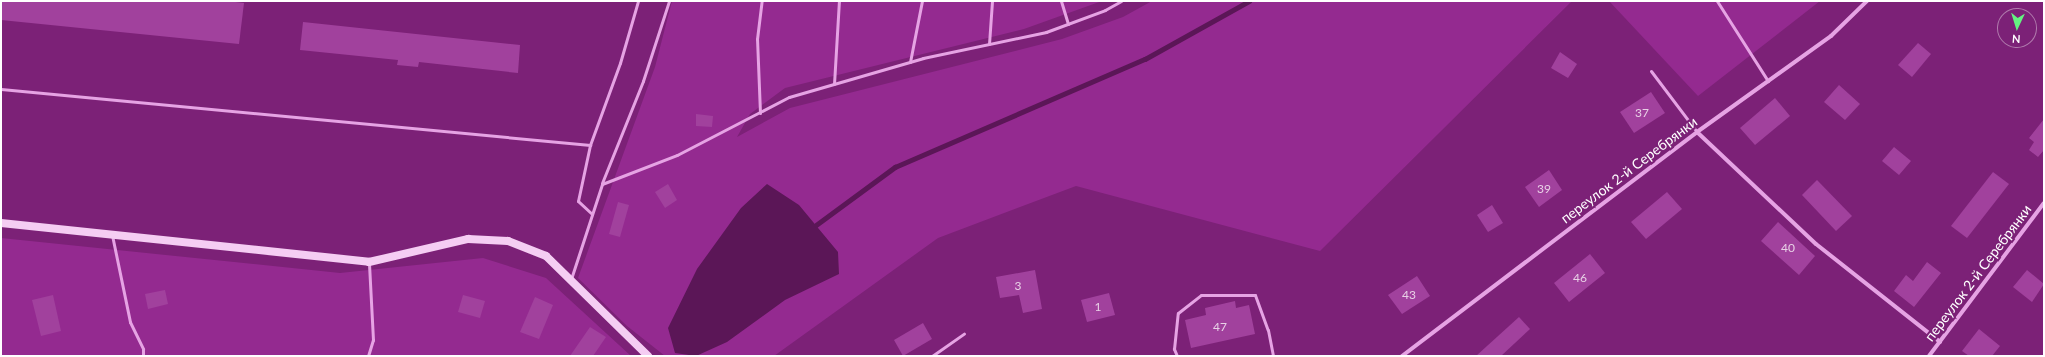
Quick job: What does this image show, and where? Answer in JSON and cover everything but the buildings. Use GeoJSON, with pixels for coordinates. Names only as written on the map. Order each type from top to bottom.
{"type":"FeatureCollection","features":[{"type":"Feature","properties":{"kind":"street","name":"переулок 2-й Серебрянки"},"geometry":{"type":"LineString","coordinates":[[1402,356],[1697,132],[1831,36],[1867,1]]}},
{"type":"Feature","properties":{"kind":"street"},"geometry":{"type":"LineString","coordinates":[[1697,132],[1816,244],[1940,342]]}},
{"type":"Feature","properties":{"kind":"street","name":"переулок 2-й Серебрянки"},"geometry":{"type":"LineString","coordinates":[[1929,356],[2044,204]]}},
{"type":"Feature","properties":{"kind":"street"},"geometry":{"type":"LineString","coordinates":[[1,223],[112,233],[369,262],[468,238],[508,241],[546,256],[648,356]]}},
{"type":"Feature","properties":{"kind":"lane"},"geometry":{"type":"LineString","coordinates":[[592,214],[578,201],[590,145],[620,63],[638,1]]}},
{"type":"Feature","properties":{"kind":"lane"},"geometry":{"type":"LineString","coordinates":[[570,280],[602,184],[643,81],[669,1]]}},
{"type":"Feature","properties":{"kind":"lane"},"geometry":{"type":"LineString","coordinates":[[760,113],[757,39],[762,1]]}},
{"type":"Feature","properties":{"kind":"lane"},"geometry":{"type":"LineString","coordinates":[[834,84],[839,1]]}},
{"type":"Feature","properties":{"kind":"lane"},"geometry":{"type":"LineString","coordinates":[[910,62],[922,1]]}},
{"type":"Feature","properties":{"kind":"lane"},"geometry":{"type":"LineString","coordinates":[[988,44],[992,1]]}},
{"type":"Feature","properties":{"kind":"lane"},"geometry":{"type":"LineString","coordinates":[[1061,1],[1068,24]]}},
{"type":"Feature","properties":{"kind":"lane"},"geometry":{"type":"LineString","coordinates":[[602,184],[677,155],[789,97],[910,62],[1046,32],[1121,1]]}},
{"type":"Feature","properties":{"kind":"lane"},"geometry":{"type":"LineString","coordinates":[[1717,1],[1768,81]]}},
{"type":"Feature","properties":{"kind":"lane"},"geometry":{"type":"LineString","coordinates":[[1651,70],[1697,132]]}},
{"type":"Feature","properties":{"kind":"lane"},"geometry":{"type":"LineString","coordinates":[[1,89],[590,145]]}},
{"type":"Feature","properties":{"kind":"lane"},"geometry":{"type":"LineString","coordinates":[[112,233],[130,322],[142,349],[143,356]]}},
{"type":"Feature","properties":{"kind":"lane"},"geometry":{"type":"LineString","coordinates":[[368,356],[373,340],[369,262]]}},
{"type":"Feature","properties":{"kind":"lane"},"geometry":{"type":"LineString","coordinates":[[1177,356],[1174,349],[1178,313],[1202,295],[1255,295],[1268,330],[1273,356]]}},
{"type":"Feature","properties":{"kind":"lane"},"geometry":{"type":"LineString","coordinates":[[932,356],[964,334]]}},
{"type":"Feature","properties":{"kind":"shaded area"},"geometry":{"type":"Polygon","coordinates":[[[672,1],[1102,1],[1024,29],[785,88],[750,114],[737,137],[790,108],[1062,39],[1123,17],[1152,1],[1572,1],[1320,251],[1076,186],[938,238],[774,356],[665,356],[627,326],[578,278],[655,67],[672,1]]]}},
{"type":"Feature","properties":{"kind":"shaded area"},"geometry":{"type":"Polygon","coordinates":[[[1609,1],[1820,1],[1698,96],[1609,1]]]}},
{"type":"Feature","properties":{"kind":"shaded area"},"geometry":{"type":"Polygon","coordinates":[[[767,184],[799,205],[838,252],[839,274],[785,300],[727,342],[696,356],[675,353],[668,328],[697,269],[741,208],[767,184]]]}},
{"type":"Feature","properties":{"kind":"shaded area"},"geometry":{"type":"Polygon","coordinates":[[[1,238],[340,273],[483,258],[546,278],[631,356],[1,356],[1,238]]]}},
{"type":"Feature","properties":{"kind":"waterway"},"geometry":{"type":"LineString","coordinates":[[816,225],[895,167],[1145,59],[1249,1]]}}]}
